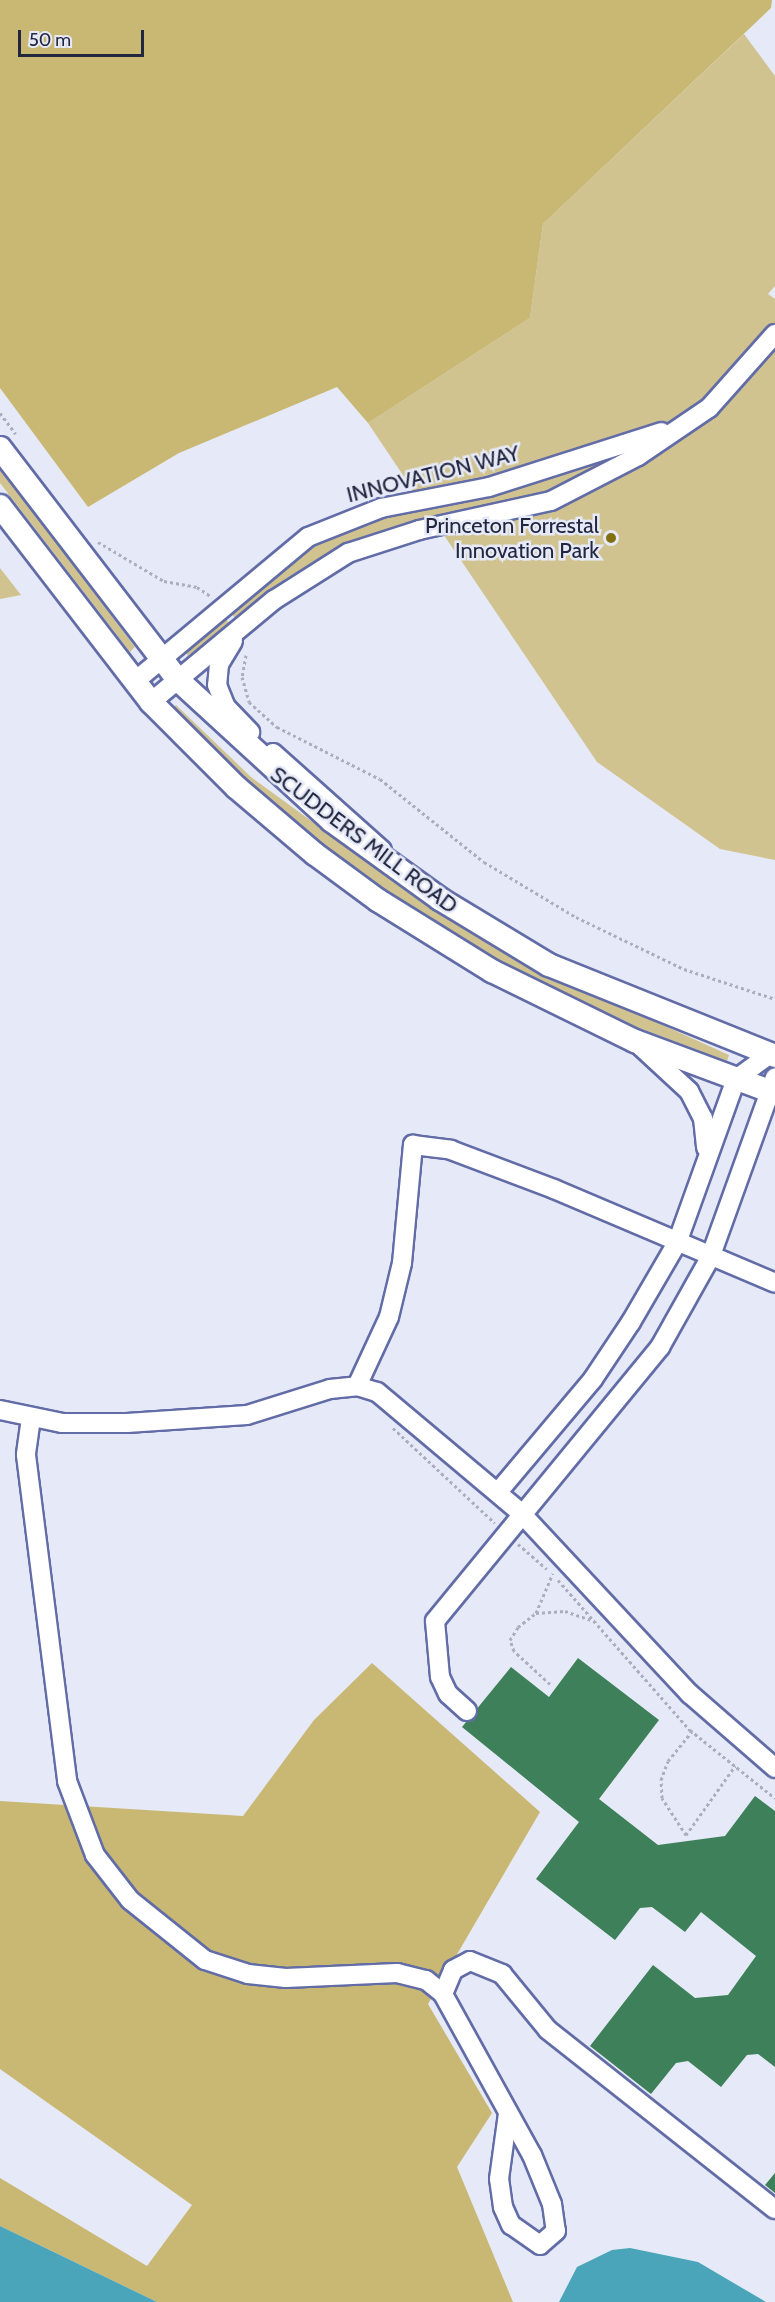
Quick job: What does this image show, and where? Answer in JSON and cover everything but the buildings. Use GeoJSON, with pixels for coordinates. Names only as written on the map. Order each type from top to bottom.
{"type":"FeatureCollection","features":[{"type":"Feature","properties":{"kind":"main road","name":"SCUDDERS MILL ROAD"},"geometry":{"type":"LineString","coordinates":[[0,447],[159,660],[273,774],[392,866],[549,964],[773,1055]]}},
{"type":"Feature","properties":{"kind":"main road","name":"SCUDDERS MILL ROAD"},"geometry":{"type":"LineString","coordinates":[[0,506],[151,702],[236,787],[379,901],[492,971],[635,1041],[736,1080],[773,1087]]}},
{"type":"Feature","properties":{"kind":"street","name":"INNOVATION WAY"},"geometry":{"type":"LineString","coordinates":[[151,702],[310,573],[348,553],[419,530],[530,508],[619,466],[686,423],[727,391],[775,334]]}},
{"type":"Feature","properties":{"kind":"street","name":"INNOVATION WAY"},"geometry":{"type":"LineString","coordinates":[[134,682],[220,606],[309,537],[349,519],[521,478],[686,423]]}},
{"type":"Feature","properties":{"kind":"street"},"geometry":{"type":"LineString","coordinates":[[521,478],[530,508]]}},
{"type":"Feature","properties":{"kind":"street"},"geometry":{"type":"LineString","coordinates":[[241,629],[219,664],[217,685],[226,707],[361,827],[392,866]]}},
{"type":"Feature","properties":{"kind":"street"},"geometry":{"type":"LineString","coordinates":[[635,1041],[688,1091],[703,1118],[706,1153]]}},
{"type":"Feature","properties":{"kind":"street"},"geometry":{"type":"LineString","coordinates":[[498,1492],[593,1379],[677,1243],[706,1153],[736,1080],[773,1055]]}},
{"type":"Feature","properties":{"kind":"street"},"geometry":{"type":"LineString","coordinates":[[467,1711],[448,1694],[440,1677],[435,1621],[520,1512],[660,1347],[710,1258],[773,1087]]}},
{"type":"Feature","properties":{"kind":"street"},"geometry":{"type":"LineString","coordinates":[[357,1386],[389,1317],[402,1263],[413,1145],[451,1150],[775,1283]]}},
{"type":"Feature","properties":{"kind":"street"},"geometry":{"type":"LineString","coordinates":[[0,1410],[31,1418],[127,1423],[247,1415],[357,1386],[377,1392],[410,1416],[520,1512],[690,1694],[775,1768]]}},
{"type":"Feature","properties":{"kind":"street"},"geometry":{"type":"LineString","coordinates":[[31,1418],[26,1455],[67,1781],[95,1855],[130,1900],[205,1960],[248,1974],[286,1978],[396,1973],[426,1980],[443,1994],[508,2113],[558,2223],[540,2245],[512,2225],[503,2207],[499,2179],[508,2113]]}},
{"type":"Feature","properties":{"kind":"street"},"geometry":{"type":"LineString","coordinates":[[443,1994],[453,1970],[470,1961],[502,1974],[548,2030],[775,2209]]}},
{"type":"Feature","properties":{"kind":"path"},"geometry":{"type":"LineString","coordinates":[[0,413],[24,445]]}},
{"type":"Feature","properties":{"kind":"path"},"geometry":{"type":"LineString","coordinates":[[94,539],[164,581],[197,587],[220,606]]}},
{"type":"Feature","properties":{"kind":"path"},"geometry":{"type":"LineString","coordinates":[[241,629],[249,639],[244,688],[249,702],[277,727],[380,779],[484,862],[576,917],[684,969],[775,999]]}},
{"type":"Feature","properties":{"kind":"path"},"geometry":{"type":"LineString","coordinates":[[390,1431],[552,1573],[692,1731],[775,1798]]}},
{"type":"Feature","properties":{"kind":"path"},"geometry":{"type":"LineString","coordinates":[[536,1613],[552,1573]]}},
{"type":"Feature","properties":{"kind":"path"},"geometry":{"type":"LineString","coordinates":[[550,1684],[522,1662],[510,1640],[524,1619],[536,1613],[565,1611],[594,1621]]}},
{"type":"Feature","properties":{"kind":"path"},"geometry":{"type":"LineString","coordinates":[[692,1731],[668,1761],[661,1780],[662,1798],[687,1835],[735,1766]]}},
{"type":"Feature","properties":{"kind":"shaded area"},"geometry":{"type":"Polygon","coordinates":[[[0,0],[772,0],[771,8],[543,224],[530,318],[368,423],[337,387],[179,453],[88,507],[0,388],[0,0]]]}},
{"type":"Feature","properties":{"kind":"shaded area","name":"Princeton Forrestal Innovation Park"},"geometry":{"type":"Polygon","coordinates":[[[744,34],[775,76],[775,286],[768,294],[775,299],[775,860],[720,849],[597,762],[433,519],[341,546],[287,578],[237,620],[229,611],[311,548],[373,521],[425,508],[368,423],[530,318],[543,224],[744,34]]]}},
{"type":"Feature","properties":{"kind":"shaded area"},"geometry":{"type":"Polygon","coordinates":[[[0,468],[135,647],[130,652],[0,483],[0,468]]]}},
{"type":"Feature","properties":{"kind":"shaded area"},"geometry":{"type":"Polygon","coordinates":[[[0,568],[21,595],[0,599],[0,568]]]}},
{"type":"Feature","properties":{"kind":"shaded area"},"geometry":{"type":"Polygon","coordinates":[[[223,616],[231,625],[187,656],[187,647],[223,616]]]}},
{"type":"Feature","properties":{"kind":"shaded area"},"geometry":{"type":"Polygon","coordinates":[[[176,705],[251,777],[431,908],[512,957],[729,1055],[727,1061],[607,1016],[472,951],[339,860],[226,765],[172,709],[176,705]]]}},
{"type":"Feature","properties":{"kind":"shaded area"},"geometry":{"type":"Polygon","coordinates":[[[372,1663],[540,1812],[428,2004],[492,2113],[457,2167],[513,2302],[157,2302],[0,2226],[0,2178],[147,2266],[192,2205],[0,2069],[0,1801],[243,1816],[314,1720],[372,1663]]]}},
{"type":"Feature","properties":{"kind":"water"},"geometry":{"type":"Polygon","coordinates":[[[0,2226],[157,2302],[0,2302],[0,2226]]]}},
{"type":"Feature","properties":{"kind":"water"},"geometry":{"type":"Polygon","coordinates":[[[630,2248],[698,2262],[766,2302],[559,2302],[577,2267],[612,2250],[630,2248]]]}},
{"type":"Feature","properties":{"kind":"place","name":"Princeton Forrestal Innovation Park"},"geometry":{"type":"Point","coordinates":[611,538]}}]}
